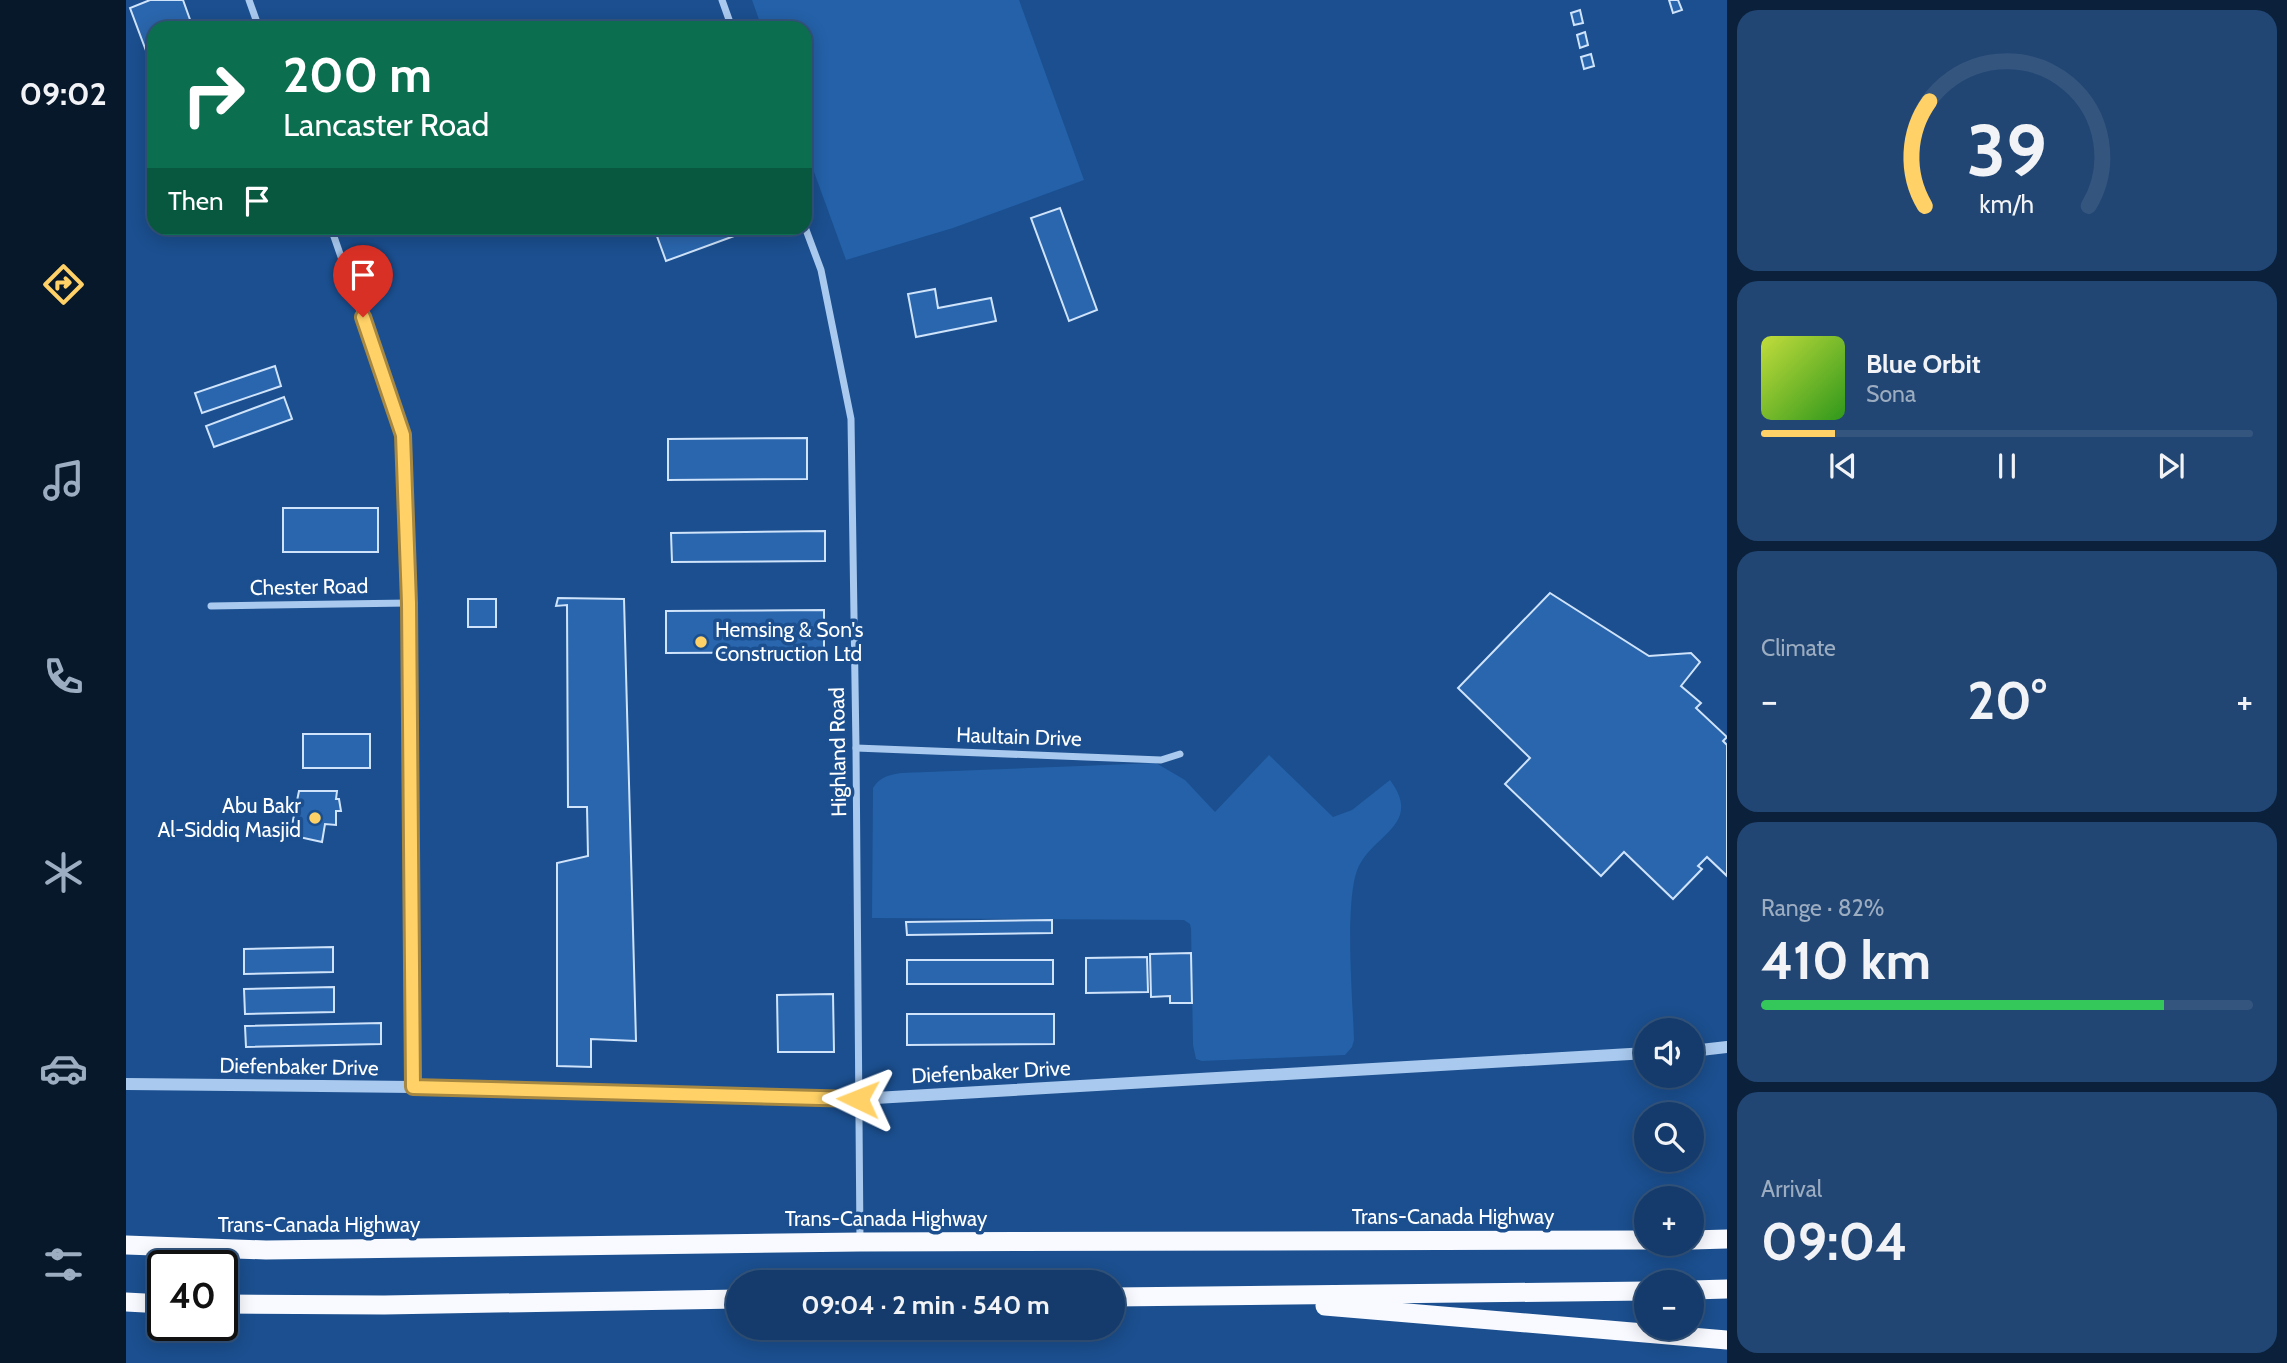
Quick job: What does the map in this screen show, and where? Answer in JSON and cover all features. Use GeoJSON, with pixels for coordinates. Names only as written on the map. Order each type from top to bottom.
{"type":"FeatureCollection","features":[{"type":"Feature","properties":{"kind":"highway","name":"Trans-Canada Highway"},"geometry":{"type":"LineString","coordinates":[[126,1245],[266,1250],[860,1242],[1634,1240]]}},
{"type":"Feature","properties":{"kind":"highway"},"geometry":{"type":"LineString","coordinates":[[1704,1240],[1727,1240]]}},
{"type":"Feature","properties":{"kind":"highway"},"geometry":{"type":"LineString","coordinates":[[1704,1290],[1727,1289]]}},
{"type":"Feature","properties":{"kind":"highway"},"geometry":{"type":"LineString","coordinates":[[1125,1297],[1634,1291]]}},
{"type":"Feature","properties":{"kind":"highway"},"geometry":{"type":"LineString","coordinates":[[1216,1297],[1727,1340]]}},
{"type":"Feature","properties":{"kind":"highway"},"geometry":{"type":"LineString","coordinates":[[238,1304],[384,1305],[726,1299]]}},
{"type":"Feature","properties":{"kind":"highway"},"geometry":{"type":"LineString","coordinates":[[126,1302],[147,1303]]}},
{"type":"Feature","properties":{"kind":"street"},"geometry":{"type":"LineString","coordinates":[[249,0],[256,21]]}},
{"type":"Feature","properties":{"kind":"street"},"geometry":{"type":"LineString","coordinates":[[722,0],[730,21]]}},
{"type":"Feature","properties":{"kind":"street"},"geometry":{"type":"LineString","coordinates":[[333,235],[403,435],[409,603],[413,1087]]}},
{"type":"Feature","properties":{"kind":"street","name":"Highland Road"},"geometry":{"type":"LineString","coordinates":[[808,235],[821,270],[850,419],[860,1242]]}},
{"type":"Feature","properties":{"kind":"street","name":"Chester Road"},"geometry":{"type":"LineString","coordinates":[[211,607],[409,603]]}},
{"type":"Feature","properties":{"kind":"street","name":"Haultain Drive"},"geometry":{"type":"LineString","coordinates":[[856,748],[1161,760],[1180,754]]}},
{"type":"Feature","properties":{"kind":"street"},"geometry":{"type":"LineString","coordinates":[[1704,1050],[1727,1047]]}},
{"type":"Feature","properties":{"kind":"street","name":"Diefenbaker Drive"},"geometry":{"type":"LineString","coordinates":[[126,1084],[413,1087],[858,1099],[1634,1054]]}},
{"type":"Feature","properties":{"kind":"shaded area"},"geometry":{"type":"Polygon","coordinates":[[[752,0],[1019,0],[1084,180],[953,228],[846,260],[812,166],[812,21],[760,21],[752,0]]]}},
{"type":"Feature","properties":{"kind":"shaded area"},"geometry":{"type":"Polygon","coordinates":[[[1269,755],[1333,817],[1352,810],[1390,780],[1399,795],[1399,817],[1367,853],[1355,878],[1350,922],[1354,1040],[1345,1055],[1202,1061],[1196,1059],[1193,1045],[1191,929],[1190,924],[1184,920],[872,918],[873,788],[885,777],[901,773],[1156,763],[1185,780],[1215,812],[1269,755]]]}},
{"type":"Feature","properties":{"kind":"building"},"geometry":{"type":"Polygon","coordinates":[[[150,0],[183,0],[190,21],[147,21],[147,53],[130,8],[150,0]]]}},
{"type":"Feature","properties":{"kind":"building"},"geometry":{"type":"Polygon","coordinates":[[[1669,0],[1678,0],[1682,10],[1673,13],[1669,0]]]}},
{"type":"Feature","properties":{"kind":"building"},"geometry":{"type":"Polygon","coordinates":[[[1580,10],[1583,23],[1574,25],[1571,13],[1580,10]]]}},
{"type":"Feature","properties":{"kind":"building"},"geometry":{"type":"Polygon","coordinates":[[[1585,32],[1588,45],[1580,48],[1577,35],[1585,32]]]}},
{"type":"Feature","properties":{"kind":"building"},"geometry":{"type":"Polygon","coordinates":[[[1591,54],[1594,66],[1584,69],[1581,57],[1591,54]]]}},
{"type":"Feature","properties":{"kind":"building"},"geometry":{"type":"Polygon","coordinates":[[[1060,208],[1097,310],[1069,321],[1031,218],[1060,208]]]}},
{"type":"Feature","properties":{"kind":"building"},"geometry":{"type":"Polygon","coordinates":[[[657,235],[737,235],[666,261],[657,235]]]}},
{"type":"Feature","properties":{"kind":"building"},"geometry":{"type":"Polygon","coordinates":[[[935,289],[938,308],[991,298],[996,321],[916,337],[908,294],[935,289]]]}},
{"type":"Feature","properties":{"kind":"building"},"geometry":{"type":"Polygon","coordinates":[[[275,366],[281,386],[202,413],[195,393],[275,366]]]}},
{"type":"Feature","properties":{"kind":"building"},"geometry":{"type":"Polygon","coordinates":[[[284,397],[292,419],[214,447],[206,426],[284,397]]]}},
{"type":"Feature","properties":{"kind":"building"},"geometry":{"type":"Polygon","coordinates":[[[807,438],[807,479],[668,480],[668,439],[807,438]]]}},
{"type":"Feature","properties":{"kind":"building"},"geometry":{"type":"Polygon","coordinates":[[[283,508],[378,508],[378,552],[283,552],[283,508]]]}},
{"type":"Feature","properties":{"kind":"building"},"geometry":{"type":"Polygon","coordinates":[[[825,531],[825,561],[672,562],[671,533],[825,531]]]}},
{"type":"Feature","properties":{"kind":"building"},"geometry":{"type":"Polygon","coordinates":[[[1550,593],[1649,656],[1691,653],[1700,662],[1681,686],[1701,703],[1696,708],[1727,737],[1723,741],[1727,745],[1727,876],[1707,857],[1698,866],[1702,869],[1673,899],[1624,852],[1601,876],[1505,784],[1530,758],[1458,688],[1550,593]]]}},
{"type":"Feature","properties":{"kind":"building"},"geometry":{"type":"Polygon","coordinates":[[[558,598],[624,599],[636,1041],[591,1039],[591,1067],[557,1066],[557,863],[588,856],[587,807],[568,807],[567,605],[556,606],[558,598]]]}},
{"type":"Feature","properties":{"kind":"building"},"geometry":{"type":"Polygon","coordinates":[[[468,599],[496,599],[496,627],[468,627],[468,599]]]}},
{"type":"Feature","properties":{"kind":"building"},"geometry":{"type":"Polygon","coordinates":[[[824,610],[824,652],[666,653],[666,611],[824,610]]]}},
{"type":"Feature","properties":{"kind":"building"},"geometry":{"type":"Polygon","coordinates":[[[303,734],[370,734],[370,768],[303,768],[303,734]]]}},
{"type":"Feature","properties":{"kind":"building","name":"Abu Bakr Al-Siddiq Masjid"},"geometry":{"type":"Polygon","coordinates":[[[299,791],[337,791],[336,799],[339,799],[341,811],[336,811],[336,825],[325,824],[322,842],[290,835],[299,791]]]}},
{"type":"Feature","properties":{"kind":"building"},"geometry":{"type":"Polygon","coordinates":[[[1052,920],[1052,933],[907,935],[906,922],[1052,920]]]}},
{"type":"Feature","properties":{"kind":"building"},"geometry":{"type":"Polygon","coordinates":[[[333,947],[333,972],[244,974],[244,949],[333,947]]]}},
{"type":"Feature","properties":{"kind":"building"},"geometry":{"type":"Polygon","coordinates":[[[1191,953],[1192,1003],[1170,1003],[1170,996],[1151,997],[1150,954],[1191,953]]]}},
{"type":"Feature","properties":{"kind":"building"},"geometry":{"type":"Polygon","coordinates":[[[1147,957],[1148,992],[1086,993],[1086,958],[1147,957]]]}},
{"type":"Feature","properties":{"kind":"building"},"geometry":{"type":"Polygon","coordinates":[[[907,960],[1053,960],[1053,984],[907,984],[907,960]]]}},
{"type":"Feature","properties":{"kind":"building"},"geometry":{"type":"Polygon","coordinates":[[[334,987],[334,1012],[245,1014],[244,989],[334,987]]]}},
{"type":"Feature","properties":{"kind":"building"},"geometry":{"type":"Polygon","coordinates":[[[833,994],[834,1052],[778,1052],[777,995],[833,994]]]}},
{"type":"Feature","properties":{"kind":"building"},"geometry":{"type":"Polygon","coordinates":[[[907,1014],[1054,1014],[1054,1044],[907,1045],[907,1014]]]}},
{"type":"Feature","properties":{"kind":"building"},"geometry":{"type":"Polygon","coordinates":[[[381,1023],[381,1044],[246,1047],[245,1026],[381,1023]]]}},
{"type":"Feature","properties":{"kind":"place","name":"Hemsing & Son's Construction Ltd"},"geometry":{"type":"Point","coordinates":[701,642]}},
{"type":"Feature","properties":{"kind":"place","name":"Abu Bakr Al-Siddiq Masjid"},"geometry":{"type":"Point","coordinates":[315,818]}},
{"type":"Feature","properties":{"kind":"route"},"geometry":{"type":"LineString","coordinates":[[363,317],[403,435],[409,603],[413,1087],[858,1099]]}}]}
